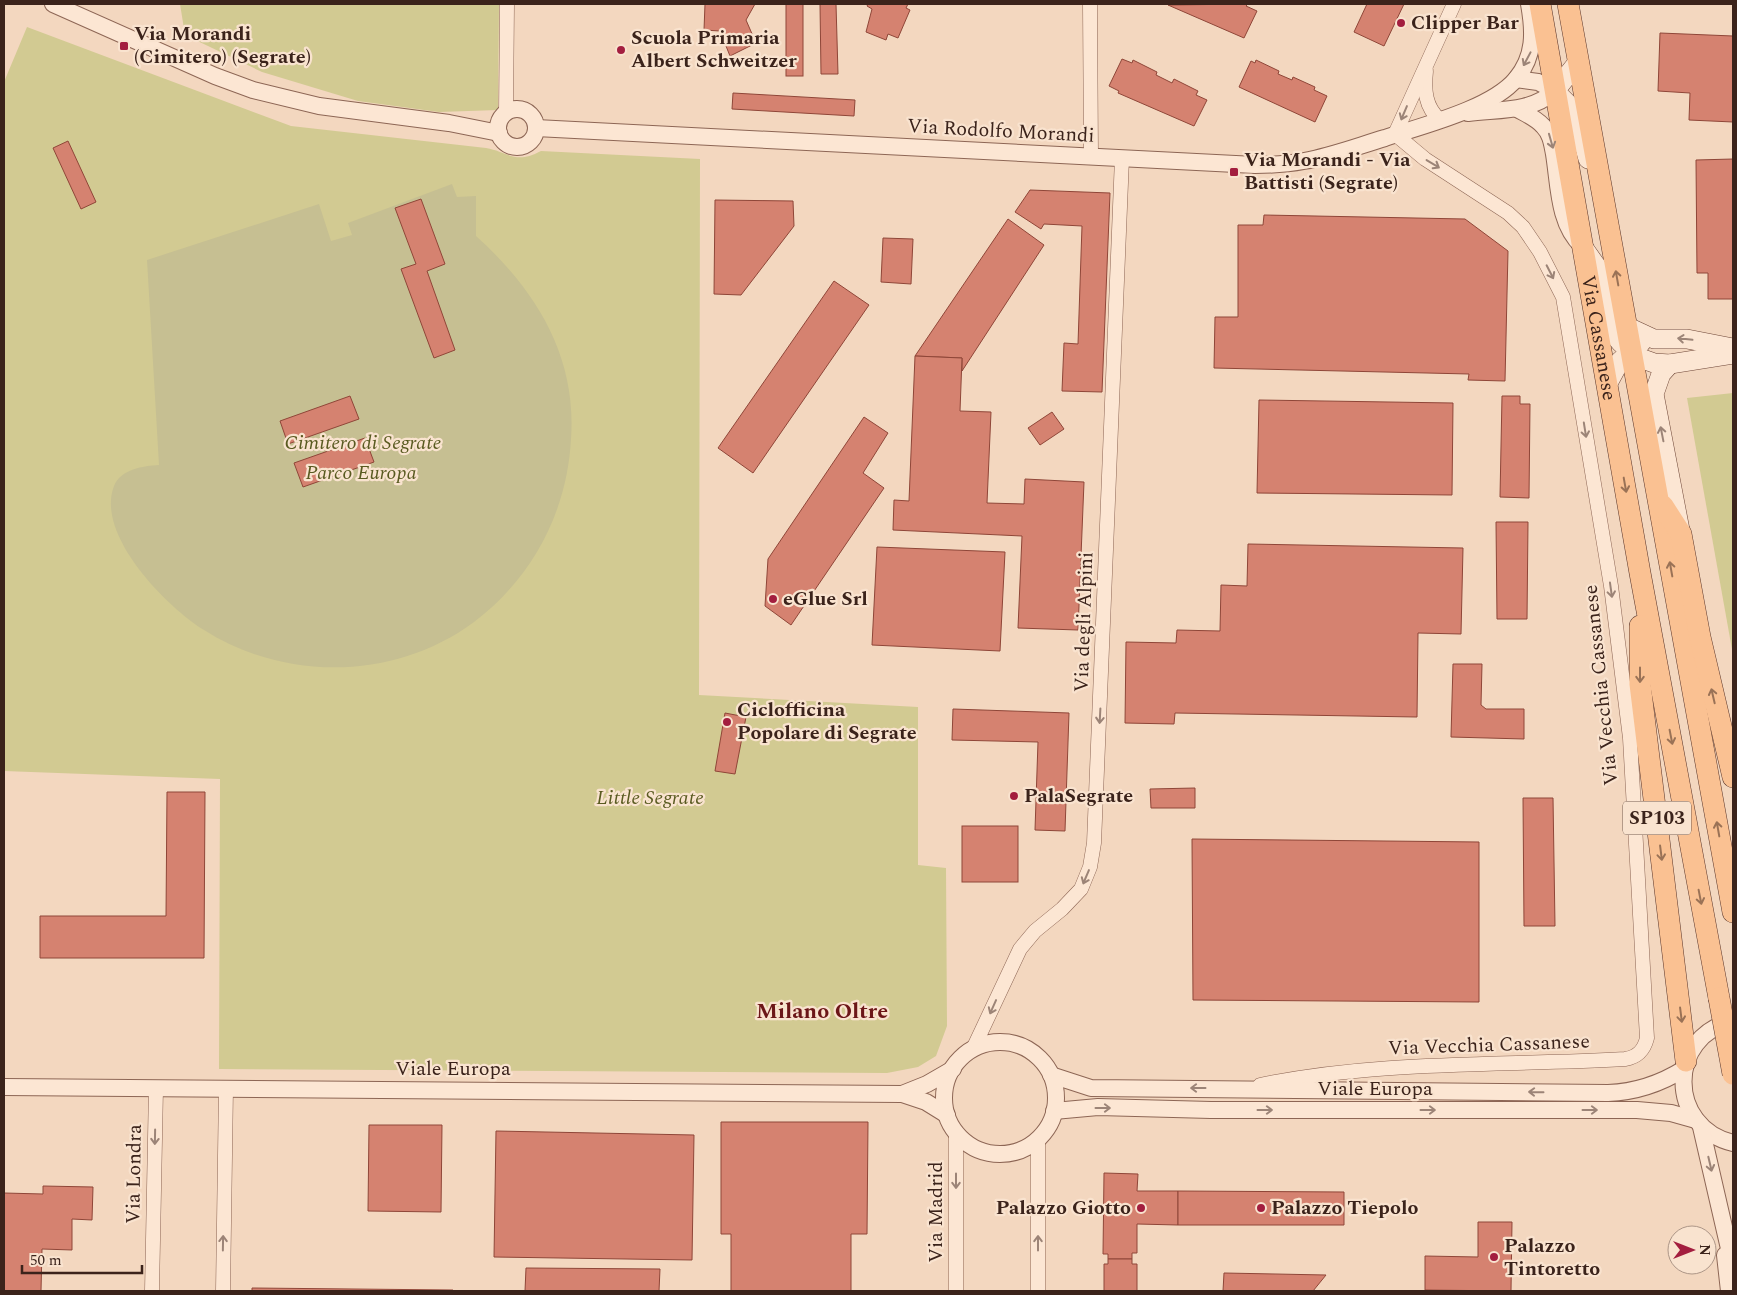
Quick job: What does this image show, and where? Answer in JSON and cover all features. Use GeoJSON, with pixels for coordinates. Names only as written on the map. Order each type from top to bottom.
{"type":"FeatureCollection","features":[{"type":"Feature","properties":{"kind":"main road","name":"Via Cassanese"},"geometry":{"type":"LineString","coordinates":[[1540,4],[1640,574],[1733,1074]]}},
{"type":"Feature","properties":{"kind":"main road","name":"Via Cassanese"},"geometry":{"type":"LineString","coordinates":[[1568,4],[1733,912]]}},
{"type":"Feature","properties":{"kind":"main road"},"geometry":{"type":"LineString","coordinates":[[1578,62],[1555,91],[1574,110],[1587,158],[1598,169]]}},
{"type":"Feature","properties":{"kind":"main road"},"geometry":{"type":"LineString","coordinates":[[1582,246],[1597,267],[1609,328],[1630,350],[1654,363],[1670,364],[1733,354]]}},
{"type":"Feature","properties":{"kind":"main road"},"geometry":{"type":"LineString","coordinates":[[1626,326],[1654,339]]}},
{"type":"Feature","properties":{"kind":"main road"},"geometry":{"type":"LineString","coordinates":[[1607,386],[1620,361],[1630,350],[1643,342],[1654,339],[1687,339],[1733,348]]}},
{"type":"Feature","properties":{"kind":"main road"},"geometry":{"type":"LineString","coordinates":[[1670,364],[1661,374],[1654,394],[1700,637],[1733,778]]}},
{"type":"Feature","properties":{"kind":"main road"},"geometry":{"type":"LineString","coordinates":[[1658,499],[1681,534]]}},
{"type":"Feature","properties":{"kind":"main road","name":"SP103"},"geometry":{"type":"LineString","coordinates":[[1640,574],[1640,684],[1685,1065]]}},
{"type":"Feature","properties":{"kind":"street"},"geometry":{"type":"LineString","coordinates":[[54,4],[215,76],[253,90],[319,106],[449,124],[502,121],[516,109],[525,110],[533,119],[536,128],[532,140],[522,146],[509,144],[502,121],[507,4]]}},
{"type":"Feature","properties":{"kind":"street"},"geometry":{"type":"LineString","coordinates":[[1090,4],[1091,157]]}},
{"type":"Feature","properties":{"kind":"street"},"geometry":{"type":"LineString","coordinates":[[1395,134],[1454,4]]}},
{"type":"Feature","properties":{"kind":"street","name":"Via Rodolfo Morandi"},"geometry":{"type":"LineString","coordinates":[[536,128],[1270,166],[1325,156],[1456,115],[1497,94],[1516,79],[1531,52],[1534,39],[1529,4]]}},
{"type":"Feature","properties":{"kind":"street"},"geometry":{"type":"LineString","coordinates":[[1427,60],[1424,88],[1428,104],[1433,114],[1440,120]]}},
{"type":"Feature","properties":{"kind":"street"},"geometry":{"type":"LineString","coordinates":[[1516,79],[1538,82],[1555,91]]}},
{"type":"Feature","properties":{"kind":"street","name":"Via Rodolfo Morandi"},"geometry":{"type":"LineString","coordinates":[[1456,115],[1517,109],[1542,101],[1555,91]]}},
{"type":"Feature","properties":{"kind":"street"},"geometry":{"type":"LineString","coordinates":[[1517,109],[1536,120],[1548,131],[1565,219],[1570,234],[1582,246]]}},
{"type":"Feature","properties":{"kind":"street","name":"Via Vecchia Cassanese"},"geometry":{"type":"LineString","coordinates":[[1244,1089],[1302,1076],[1372,1070],[1496,1062],[1551,1063],[1625,1059],[1642,1051],[1647,1038],[1630,738],[1611,586],[1563,296],[1540,252],[1523,227],[1508,213],[1425,159],[1395,134]]}},
{"type":"Feature","properties":{"kind":"street","name":"Via degli Alpini"},"geometry":{"type":"LineString","coordinates":[[973,1049],[1020,949],[1034,931],[1062,909],[1081,889],[1090,867],[1094,843],[1102,667],[1122,158]]}},
{"type":"Feature","properties":{"kind":"street"},"geometry":{"type":"LineString","coordinates":[[1733,1020],[1705,1034],[1692,1049],[1685,1065],[1684,1094],[1699,1123],[1733,1266]]}},
{"type":"Feature","properties":{"kind":"street","name":"Viale Europa"},"geometry":{"type":"LineString","coordinates":[[902,1094],[927,1084],[953,1069],[973,1049],[995,1042],[1018,1045],[1038,1056],[1051,1075],[1056,1093],[1054,1111],[1048,1126],[1038,1139],[1019,1150],[996,1154],[974,1147],[956,1132],[947,1115],[945,1092],[953,1069]]}},
{"type":"Feature","properties":{"kind":"street","name":"Viale Europa"},"geometry":{"type":"LineString","coordinates":[[1051,1075],[1091,1088],[1608,1093],[1642,1089],[1668,1079],[1685,1065]]}},
{"type":"Feature","properties":{"kind":"street","name":"Viale Europa"},"geometry":{"type":"LineString","coordinates":[[4,1087],[902,1094],[926,1102],[947,1115]]}},
{"type":"Feature","properties":{"kind":"street","name":"Via Londra"},"geometry":{"type":"LineString","coordinates":[[152,1291],[156,1088]]}},
{"type":"Feature","properties":{"kind":"street"},"geometry":{"type":"LineString","coordinates":[[223,1291],[226,1088]]}},
{"type":"Feature","properties":{"kind":"street","name":"Viale Europa"},"geometry":{"type":"LineString","coordinates":[[1054,1111],[1098,1107],[1211,1110],[1638,1110],[1672,1113],[1699,1123],[1716,1137],[1733,1144]]}},
{"type":"Feature","properties":{"kind":"street","name":"Via Madrid"},"geometry":{"type":"LineString","coordinates":[[956,1132],[956,1291]]}},
{"type":"Feature","properties":{"kind":"street"},"geometry":{"type":"LineString","coordinates":[[1038,1139],[1038,1291]]}},
{"type":"Feature","properties":{"kind":"street"},"geometry":{"type":"LineString","coordinates":[[1718,1200],[1729,1291]]}},
{"type":"Feature","properties":{"kind":"green space"},"geometry":{"type":"Polygon","coordinates":[[[180,4],[499,4],[498,110],[439,112],[358,101],[262,72],[185,35],[180,4]]]}},
{"type":"Feature","properties":{"kind":"green space","name":"Parco Europa"},"geometry":{"type":"Polygon","coordinates":[[[27,27],[291,126],[486,148],[518,157],[525,157],[541,151],[700,159],[699,695],[918,707],[918,865],[946,868],[947,1026],[936,1056],[918,1067],[887,1073],[219,1069],[220,779],[4,771],[4,82],[27,27]]]}},
{"type":"Feature","properties":{"kind":"green space","name":"Cimitero di Segrate"},"geometry":{"type":"Polygon","coordinates":[[[452,184],[457,197],[476,196],[476,236],[498,257],[534,302],[548,327],[559,353],[567,380],[571,409],[571,439],[568,466],[554,518],[543,542],[513,585],[495,605],[474,622],[443,641],[410,655],[376,664],[341,667],[305,666],[270,659],[236,647],[204,630],[172,605],[154,587],[124,547],[115,526],[111,505],[114,486],[117,480],[127,472],[146,466],[159,465],[147,260],[319,204],[331,241],[352,235],[348,223],[452,184]]]}},
{"type":"Feature","properties":{"kind":"green space"},"geometry":{"type":"Polygon","coordinates":[[[1733,393],[1733,655],[1687,398],[1733,393]]]}},
{"type":"Feature","properties":{"kind":"building"},"geometry":{"type":"Polygon","coordinates":[[[705,4],[755,4],[746,20],[756,43],[730,56],[720,31],[704,30],[705,4]]]}},
{"type":"Feature","properties":{"kind":"building"},"geometry":{"type":"Polygon","coordinates":[[[786,4],[803,4],[803,76],[786,76],[786,4]]]}},
{"type":"Feature","properties":{"kind":"building"},"geometry":{"type":"Polygon","coordinates":[[[820,4],[836,4],[838,74],[821,74],[820,4]]]}},
{"type":"Feature","properties":{"kind":"building"},"geometry":{"type":"Polygon","coordinates":[[[868,4],[908,4],[906,8],[910,10],[898,38],[888,34],[886,40],[866,32],[872,9],[867,6],[868,4]]]}},
{"type":"Feature","properties":{"kind":"building"},"geometry":{"type":"Polygon","coordinates":[[[1248,4],[1246,6],[1257,11],[1244,38],[1168,5],[1248,4]]]}},
{"type":"Feature","properties":{"kind":"building"},"geometry":{"type":"Polygon","coordinates":[[[1367,4],[1404,4],[1384,46],[1354,32],[1367,4]]]}},
{"type":"Feature","properties":{"kind":"building"},"geometry":{"type":"Polygon","coordinates":[[[1660,33],[1733,36],[1733,122],[1689,120],[1690,93],[1658,91],[1660,33]]]}},
{"type":"Feature","properties":{"kind":"building"},"geometry":{"type":"Polygon","coordinates":[[[1122,59],[1132,63],[1133,60],[1157,72],[1156,75],[1172,83],[1174,79],[1198,91],[1196,95],[1207,100],[1194,126],[1118,93],[1119,91],[1109,86],[1122,59]]]}},
{"type":"Feature","properties":{"kind":"building"},"geometry":{"type":"Polygon","coordinates":[[[1256,60],[1279,71],[1278,74],[1292,80],[1293,77],[1315,87],[1314,90],[1327,96],[1315,122],[1239,87],[1251,61],[1255,63],[1256,60]]]}},
{"type":"Feature","properties":{"kind":"building"},"geometry":{"type":"Polygon","coordinates":[[[733,93],[855,100],[854,116],[732,109],[733,93]]]}},
{"type":"Feature","properties":{"kind":"building"},"geometry":{"type":"Polygon","coordinates":[[[68,141],[96,202],[81,209],[53,148],[68,141]]]}},
{"type":"Feature","properties":{"kind":"building"},"geometry":{"type":"Polygon","coordinates":[[[1733,159],[1733,299],[1708,299],[1708,273],[1697,273],[1696,160],[1733,159]]]}},
{"type":"Feature","properties":{"kind":"building"},"geometry":{"type":"Polygon","coordinates":[[[1030,190],[1110,193],[1102,392],[1062,391],[1064,343],[1078,344],[1082,226],[1044,224],[1041,229],[1015,212],[1030,190]]]}},
{"type":"Feature","properties":{"kind":"building"},"geometry":{"type":"Polygon","coordinates":[[[421,199],[445,264],[427,271],[455,350],[434,358],[401,269],[416,264],[395,208],[421,199]]]}},
{"type":"Feature","properties":{"kind":"building"},"geometry":{"type":"Polygon","coordinates":[[[715,200],[793,201],[794,226],[741,295],[714,294],[715,200]]]}},
{"type":"Feature","properties":{"kind":"building"},"geometry":{"type":"Polygon","coordinates":[[[1264,215],[1465,219],[1508,251],[1505,381],[1468,380],[1469,374],[1214,368],[1215,317],[1238,317],[1238,225],[1263,225],[1264,215]]]}},
{"type":"Feature","properties":{"kind":"building"},"geometry":{"type":"Polygon","coordinates":[[[1008,219],[1044,245],[962,371],[962,358],[915,356],[1008,219]]]}},
{"type":"Feature","properties":{"kind":"building"},"geometry":{"type":"Polygon","coordinates":[[[883,238],[913,239],[911,284],[881,282],[883,238]]]}},
{"type":"Feature","properties":{"kind":"building"},"geometry":{"type":"Polygon","coordinates":[[[834,281],[869,305],[753,473],[718,448],[834,281]]]}},
{"type":"Feature","properties":{"kind":"building"},"geometry":{"type":"Polygon","coordinates":[[[915,356],[962,358],[960,411],[991,412],[987,503],[1024,504],[1025,479],[1084,482],[1078,630],[1018,628],[1022,536],[893,530],[894,500],[909,501],[915,356]]]}},
{"type":"Feature","properties":{"kind":"building"},"geometry":{"type":"Polygon","coordinates":[[[350,396],[359,419],[288,444],[280,421],[350,396]]]}},
{"type":"Feature","properties":{"kind":"building"},"geometry":{"type":"Polygon","coordinates":[[[1502,396],[1520,396],[1520,404],[1530,404],[1529,498],[1500,497],[1502,396]]]}},
{"type":"Feature","properties":{"kind":"building"},"geometry":{"type":"Polygon","coordinates":[[[1259,400],[1453,403],[1452,495],[1257,493],[1259,400]]]}},
{"type":"Feature","properties":{"kind":"building"},"geometry":{"type":"Polygon","coordinates":[[[1052,412],[1064,429],[1040,445],[1028,428],[1052,412]]]}},
{"type":"Feature","properties":{"kind":"building"},"geometry":{"type":"Polygon","coordinates":[[[864,417],[888,433],[863,473],[884,488],[791,625],[765,606],[768,559],[864,417]]]}},
{"type":"Feature","properties":{"kind":"building"},"geometry":{"type":"Polygon","coordinates":[[[365,438],[374,462],[303,487],[294,463],[365,438]]]}},
{"type":"Feature","properties":{"kind":"building"},"geometry":{"type":"Polygon","coordinates":[[[1496,522],[1528,522],[1527,619],[1497,619],[1496,522]]]}},
{"type":"Feature","properties":{"kind":"building"},"geometry":{"type":"Polygon","coordinates":[[[1248,544],[1463,548],[1461,634],[1418,633],[1417,717],[1175,713],[1174,724],[1125,723],[1126,642],[1176,643],[1177,630],[1220,631],[1221,585],[1247,586],[1248,544]]]}},
{"type":"Feature","properties":{"kind":"building"},"geometry":{"type":"Polygon","coordinates":[[[877,547],[1005,552],[1000,651],[872,645],[877,547]]]}},
{"type":"Feature","properties":{"kind":"building"},"geometry":{"type":"Polygon","coordinates":[[[1453,664],[1482,664],[1481,705],[1486,709],[1524,709],[1524,739],[1451,737],[1453,664]]]}},
{"type":"Feature","properties":{"kind":"building"},"geometry":{"type":"Polygon","coordinates":[[[953,709],[1069,713],[1065,831],[1035,830],[1038,742],[952,740],[953,709]]]}},
{"type":"Feature","properties":{"kind":"building"},"geometry":{"type":"Polygon","coordinates":[[[725,713],[746,717],[735,774],[715,771],[725,713]]]}},
{"type":"Feature","properties":{"kind":"building"},"geometry":{"type":"Polygon","coordinates":[[[1195,788],[1195,808],[1151,808],[1150,789],[1195,788]]]}},
{"type":"Feature","properties":{"kind":"building"},"geometry":{"type":"Polygon","coordinates":[[[167,792],[205,792],[204,958],[40,958],[40,916],[166,916],[167,792]]]}},
{"type":"Feature","properties":{"kind":"building"},"geometry":{"type":"Polygon","coordinates":[[[1523,798],[1553,798],[1555,926],[1524,926],[1523,798]]]}},
{"type":"Feature","properties":{"kind":"building"},"geometry":{"type":"Polygon","coordinates":[[[962,826],[1018,826],[1018,882],[962,882],[962,826]]]}},
{"type":"Feature","properties":{"kind":"building"},"geometry":{"type":"Polygon","coordinates":[[[1192,839],[1479,842],[1479,1002],[1193,1000],[1192,839]]]}},
{"type":"Feature","properties":{"kind":"building"},"geometry":{"type":"Polygon","coordinates":[[[721,1122],[868,1122],[867,1234],[851,1234],[851,1291],[731,1291],[731,1234],[721,1234],[721,1122]]]}},
{"type":"Feature","properties":{"kind":"building"},"geometry":{"type":"Polygon","coordinates":[[[369,1125],[442,1125],[441,1212],[368,1211],[369,1125]]]}},
{"type":"Feature","properties":{"kind":"building"},"geometry":{"type":"Polygon","coordinates":[[[496,1131],[694,1135],[692,1260],[494,1257],[496,1131]]]}},
{"type":"Feature","properties":{"kind":"building","name":"Palazzo Giotto"},"geometry":{"type":"Polygon","coordinates":[[[1104,1173],[1138,1174],[1137,1191],[1178,1191],[1178,1225],[1137,1224],[1137,1253],[1132,1253],[1132,1259],[1108,1259],[1108,1254],[1103,1254],[1104,1173]]]}},
{"type":"Feature","properties":{"kind":"building"},"geometry":{"type":"Polygon","coordinates":[[[43,1186],[93,1187],[92,1220],[72,1219],[72,1250],[42,1249],[41,1291],[4,1291],[4,1193],[43,1194],[43,1186]]]}},
{"type":"Feature","properties":{"kind":"building","name":"Palazzo Tiepolo"},"geometry":{"type":"Polygon","coordinates":[[[1178,1191],[1344,1192],[1344,1225],[1178,1225],[1178,1191]]]}},
{"type":"Feature","properties":{"kind":"building","name":"Palazzo Tintoretto"},"geometry":{"type":"Polygon","coordinates":[[[1478,1222],[1512,1222],[1511,1291],[1425,1290],[1425,1256],[1478,1257],[1478,1222]]]}},
{"type":"Feature","properties":{"kind":"building"},"geometry":{"type":"Polygon","coordinates":[[[1108,1259],[1132,1259],[1132,1264],[1137,1264],[1137,1291],[1104,1291],[1104,1264],[1108,1264],[1108,1259]]]}},
{"type":"Feature","properties":{"kind":"building"},"geometry":{"type":"Polygon","coordinates":[[[526,1268],[660,1269],[659,1291],[525,1291],[526,1268]]]}},
{"type":"Feature","properties":{"kind":"building"},"geometry":{"type":"Polygon","coordinates":[[[1224,1273],[1326,1275],[1313,1291],[1223,1291],[1224,1273]]]}},
{"type":"Feature","properties":{"kind":"building"},"geometry":{"type":"Polygon","coordinates":[[[252,1288],[453,1290],[453,1291],[252,1291],[252,1288]]]}},
{"type":"Feature","properties":{"kind":"place","name":"Clipper Bar"},"geometry":{"type":"Point","coordinates":[1401,23]}},
{"type":"Feature","properties":{"kind":"place","name":"Via Morandi (Cimitero) (Segrate)"},"geometry":{"type":"Point","coordinates":[124,46]}},
{"type":"Feature","properties":{"kind":"place","name":"Scuola Primaria Albert Schweitzer"},"geometry":{"type":"Point","coordinates":[621,50]}},
{"type":"Feature","properties":{"kind":"place","name":"Via Morandi - Via Battisti (Segrate)"},"geometry":{"type":"Point","coordinates":[1234,172]}},
{"type":"Feature","properties":{"kind":"place","name":"eGlue Srl"},"geometry":{"type":"Point","coordinates":[773,599]}},
{"type":"Feature","properties":{"kind":"place","name":"Ciclofficina Popolare di Segrate"},"geometry":{"type":"Point","coordinates":[727,722]}},
{"type":"Feature","properties":{"kind":"place","name":"PalaSegrate"},"geometry":{"type":"Point","coordinates":[1014,796]}},
{"type":"Feature","properties":{"kind":"place","name":"Palazzo Giotto"},"geometry":{"type":"Point","coordinates":[1141,1208]}},
{"type":"Feature","properties":{"kind":"place","name":"Palazzo Tiepolo"},"geometry":{"type":"Point","coordinates":[1261,1208]}},
{"type":"Feature","properties":{"kind":"place","name":"Palazzo Tintoretto"},"geometry":{"type":"Point","coordinates":[1494,1257]}},
{"type":"Feature","properties":{"kind":"district","name":"Milano Oltre"},"geometry":{"type":"Point","coordinates":[822,1011]}},
{"type":"Feature","properties":{"kind":"park label","name":"Little Segrate"},"geometry":{"type":"Point","coordinates":[650,798]}}]}
